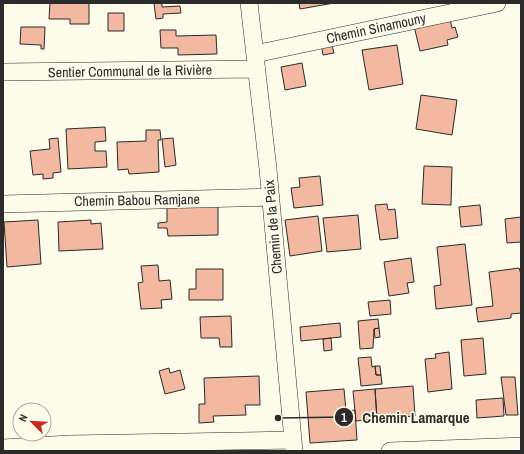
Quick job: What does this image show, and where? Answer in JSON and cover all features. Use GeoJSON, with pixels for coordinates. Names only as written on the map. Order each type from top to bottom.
{"type":"FeatureCollection","features":[{"type":"Feature","properties":{"kind":"street","name":"Chemin de la Paix"},"geometry":{"type":"LineString","coordinates":[[249,3],[270,197],[294,446]]}},
{"type":"Feature","properties":{"kind":"street","name":"Chemin Sinamouny"},"geometry":{"type":"LineString","coordinates":[[256,62],[497,3]]}},
{"type":"Feature","properties":{"kind":"street","name":"Sentier Communal de la Rivière"},"geometry":{"type":"LineString","coordinates":[[3,72],[256,62]]}},
{"type":"Feature","properties":{"kind":"street","name":"Chemin Babou Ramjane"},"geometry":{"type":"LineString","coordinates":[[3,204],[270,197]]}},
{"type":"Feature","properties":{"kind":"street"},"geometry":{"type":"LineString","coordinates":[[3,448],[69,444],[294,446]]}},
{"type":"Feature","properties":{"kind":"street"},"geometry":{"type":"LineString","coordinates":[[390,451],[521,446]]}},
{"type":"Feature","properties":{"kind":"building"},"geometry":{"type":"Polygon","coordinates":[[[50,3],[89,3],[89,24],[70,24],[70,19],[49,19],[50,3]]]}},
{"type":"Feature","properties":{"kind":"building"},"geometry":{"type":"Polygon","coordinates":[[[154,3],[162,3],[162,7],[180,6],[181,13],[163,14],[163,18],[156,19],[154,3]]]}},
{"type":"Feature","properties":{"kind":"building"},"geometry":{"type":"Polygon","coordinates":[[[299,3],[334,3],[300,9],[299,3]]]}},
{"type":"Feature","properties":{"kind":"building"},"geometry":{"type":"Polygon","coordinates":[[[108,13],[124,13],[124,31],[108,31],[108,13]]]}},
{"type":"Feature","properties":{"kind":"building"},"geometry":{"type":"Polygon","coordinates":[[[450,19],[452,28],[455,27],[458,37],[447,40],[448,45],[420,51],[414,26],[450,19]]]}},
{"type":"Feature","properties":{"kind":"building"},"geometry":{"type":"Polygon","coordinates":[[[21,27],[45,27],[44,49],[41,49],[41,45],[20,44],[21,27]]]}},
{"type":"Feature","properties":{"kind":"building"},"geometry":{"type":"Polygon","coordinates":[[[160,30],[176,30],[176,36],[216,35],[217,54],[178,55],[178,48],[161,48],[160,30]]]}},
{"type":"Feature","properties":{"kind":"building"},"geometry":{"type":"Polygon","coordinates":[[[331,41],[334,53],[323,55],[321,43],[331,41]]]}},
{"type":"Feature","properties":{"kind":"building"},"geometry":{"type":"Polygon","coordinates":[[[397,45],[403,84],[369,90],[362,50],[397,45]]]}},
{"type":"Feature","properties":{"kind":"building"},"geometry":{"type":"Polygon","coordinates":[[[302,63],[306,86],[285,90],[281,67],[302,63]]]}},
{"type":"Feature","properties":{"kind":"building"},"geometry":{"type":"Polygon","coordinates":[[[421,95],[457,100],[452,135],[416,129],[421,95]]]}},
{"type":"Feature","properties":{"kind":"building"},"geometry":{"type":"Polygon","coordinates":[[[105,127],[106,141],[95,142],[95,151],[106,151],[107,167],[68,169],[66,129],[105,127]]]}},
{"type":"Feature","properties":{"kind":"building"},"geometry":{"type":"Polygon","coordinates":[[[146,130],[160,130],[161,140],[158,140],[159,172],[129,174],[128,169],[118,170],[117,142],[146,141],[146,130]]]}},
{"type":"Feature","properties":{"kind":"building"},"geometry":{"type":"Polygon","coordinates":[[[58,138],[61,172],[53,173],[53,178],[43,179],[43,174],[33,175],[30,151],[50,149],[49,139],[58,138]]]}},
{"type":"Feature","properties":{"kind":"building"},"geometry":{"type":"Polygon","coordinates":[[[173,138],[176,165],[165,167],[162,139],[173,138]]]}},
{"type":"Feature","properties":{"kind":"building"},"geometry":{"type":"Polygon","coordinates":[[[424,166],[452,167],[451,205],[422,204],[424,166]]]}},
{"type":"Feature","properties":{"kind":"building"},"geometry":{"type":"Polygon","coordinates":[[[320,176],[323,205],[294,208],[291,188],[300,187],[299,178],[320,176]]]}},
{"type":"Feature","properties":{"kind":"building"},"geometry":{"type":"Polygon","coordinates":[[[218,204],[218,235],[168,236],[167,228],[158,228],[158,223],[167,222],[167,205],[218,204]]]}},
{"type":"Feature","properties":{"kind":"building"},"geometry":{"type":"Polygon","coordinates":[[[387,204],[388,210],[395,209],[398,238],[380,240],[375,205],[387,204]]]}},
{"type":"Feature","properties":{"kind":"building"},"geometry":{"type":"Polygon","coordinates":[[[480,205],[482,225],[461,227],[459,207],[480,205]]]}},
{"type":"Feature","properties":{"kind":"building"},"geometry":{"type":"Polygon","coordinates":[[[358,215],[361,249],[327,252],[323,218],[358,215]]]}},
{"type":"Feature","properties":{"kind":"building"},"geometry":{"type":"Polygon","coordinates":[[[318,216],[322,251],[290,256],[285,220],[318,216]]]}},
{"type":"Feature","properties":{"kind":"building"},"geometry":{"type":"Polygon","coordinates":[[[521,217],[521,242],[507,243],[505,219],[521,217]]]}},
{"type":"Feature","properties":{"kind":"building"},"geometry":{"type":"Polygon","coordinates":[[[38,220],[41,264],[7,267],[4,222],[38,220]]]}},
{"type":"Feature","properties":{"kind":"building"},"geometry":{"type":"Polygon","coordinates":[[[91,220],[91,224],[101,223],[103,249],[59,251],[58,222],[91,220]]]}},
{"type":"Feature","properties":{"kind":"building"},"geometry":{"type":"Polygon","coordinates":[[[465,244],[472,305],[436,309],[434,286],[441,285],[437,247],[465,244]]]}},
{"type":"Feature","properties":{"kind":"building"},"geometry":{"type":"Polygon","coordinates":[[[411,258],[414,282],[407,283],[409,293],[389,296],[384,262],[411,258]]]}},
{"type":"Feature","properties":{"kind":"building"},"geometry":{"type":"Polygon","coordinates":[[[158,265],[159,281],[170,280],[172,299],[161,300],[162,308],[141,309],[138,283],[143,282],[141,266],[158,265]]]}},
{"type":"Feature","properties":{"kind":"building"},"geometry":{"type":"Polygon","coordinates":[[[519,268],[521,274],[521,313],[511,314],[511,318],[478,322],[476,308],[493,306],[489,272],[519,268]]]}},
{"type":"Feature","properties":{"kind":"building"},"geometry":{"type":"Polygon","coordinates":[[[196,269],[223,269],[223,300],[189,300],[189,289],[196,289],[196,269]]]}},
{"type":"Feature","properties":{"kind":"building"},"geometry":{"type":"Polygon","coordinates":[[[390,300],[391,314],[370,316],[368,302],[390,300]]]}},
{"type":"Feature","properties":{"kind":"building"},"geometry":{"type":"Polygon","coordinates":[[[231,316],[232,347],[220,347],[219,338],[201,338],[200,317],[231,316]]]}},
{"type":"Feature","properties":{"kind":"building"},"geometry":{"type":"Polygon","coordinates":[[[378,319],[379,328],[374,329],[373,348],[360,349],[358,321],[378,319]]]}},
{"type":"Feature","properties":{"kind":"building"},"geometry":{"type":"Polygon","coordinates":[[[340,323],[341,337],[301,341],[300,327],[340,323]]]}},
{"type":"Feature","properties":{"kind":"building"},"geometry":{"type":"Polygon","coordinates":[[[379,328],[380,337],[375,338],[374,329],[379,328]]]}},
{"type":"Feature","properties":{"kind":"building"},"geometry":{"type":"Polygon","coordinates":[[[331,338],[332,350],[324,351],[323,339],[331,338]]]}},
{"type":"Feature","properties":{"kind":"building"},"geometry":{"type":"Polygon","coordinates":[[[483,338],[486,374],[464,376],[461,340],[483,338]]]}},
{"type":"Feature","properties":{"kind":"building"},"geometry":{"type":"Polygon","coordinates":[[[449,352],[452,389],[428,392],[425,359],[436,358],[435,354],[449,352]]]}},
{"type":"Feature","properties":{"kind":"building"},"geometry":{"type":"Polygon","coordinates":[[[371,357],[372,367],[375,366],[376,375],[381,375],[382,384],[361,386],[358,358],[371,357]]]}},
{"type":"Feature","properties":{"kind":"building"},"geometry":{"type":"Polygon","coordinates":[[[375,366],[380,366],[381,375],[376,375],[375,366]]]}},
{"type":"Feature","properties":{"kind":"building"},"geometry":{"type":"Polygon","coordinates":[[[169,368],[170,373],[180,370],[185,389],[165,394],[159,371],[169,368]]]}},
{"type":"Feature","properties":{"kind":"building"},"geometry":{"type":"Polygon","coordinates":[[[259,376],[260,405],[245,405],[246,415],[213,416],[214,422],[199,423],[199,404],[205,404],[204,378],[259,376]]]}},
{"type":"Feature","properties":{"kind":"building"},"geometry":{"type":"Polygon","coordinates":[[[501,377],[515,377],[518,415],[506,415],[501,377]]]}},
{"type":"Feature","properties":{"kind":"building"},"geometry":{"type":"Polygon","coordinates":[[[413,386],[415,416],[377,419],[375,389],[413,386]]]}},
{"type":"Feature","properties":{"kind":"building"},"geometry":{"type":"Polygon","coordinates":[[[344,389],[346,411],[355,410],[357,440],[310,443],[306,392],[344,389]]]}},
{"type":"Feature","properties":{"kind":"building"},"geometry":{"type":"Polygon","coordinates":[[[375,389],[377,419],[356,421],[353,391],[375,389]]]}},
{"type":"Feature","properties":{"kind":"building"},"geometry":{"type":"Polygon","coordinates":[[[503,398],[504,416],[477,418],[476,400],[503,398]]]}},
{"type":"Feature","properties":{"kind":"place","name":"Chemin Lamarque"},"geometry":{"type":"Point","coordinates":[278,418]}}]}
